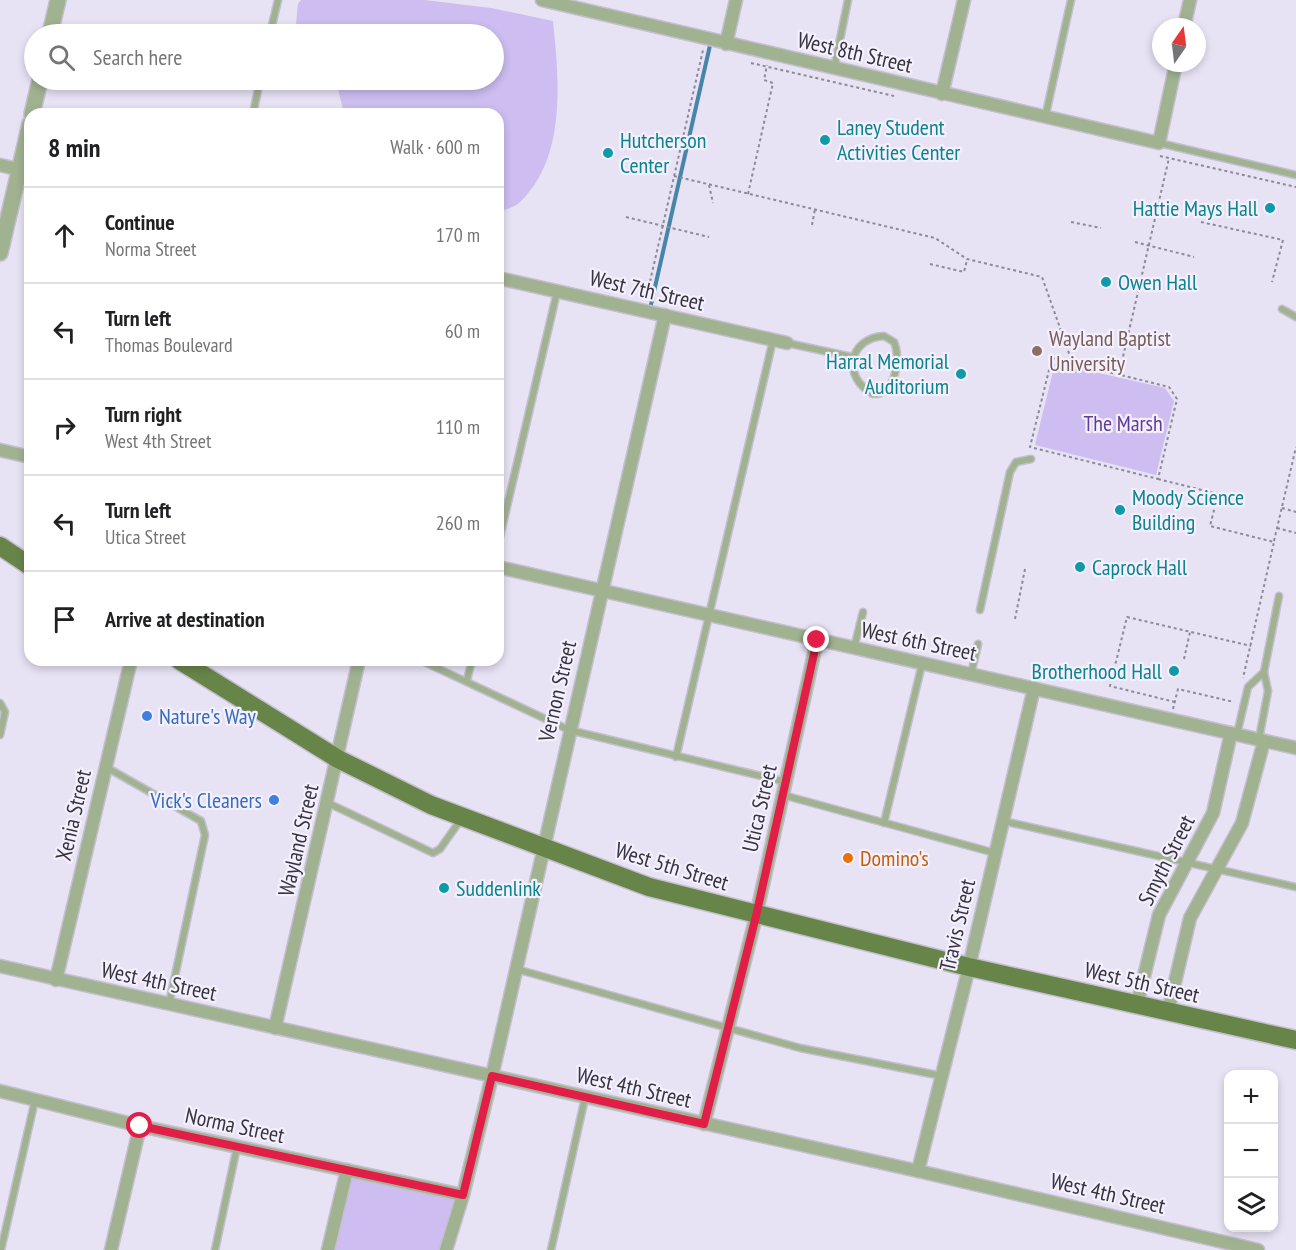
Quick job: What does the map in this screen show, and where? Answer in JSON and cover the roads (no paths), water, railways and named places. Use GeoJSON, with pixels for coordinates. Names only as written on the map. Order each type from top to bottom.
{"type":"FeatureCollection","features":[{"type":"Feature","properties":{"kind":"main road"},"geometry":{"type":"LineString","coordinates":[[0,546],[24,562]]}},
{"type":"Feature","properties":{"kind":"main road","name":"West 5th Street"},"geometry":{"type":"LineString","coordinates":[[189,666],[338,759],[462,817],[649,887],[756,916],[969,967],[1296,1040]]}},
{"type":"Feature","properties":{"kind":"street"},"geometry":{"type":"LineString","coordinates":[[52,24],[58,0]]}},
{"type":"Feature","properties":{"kind":"street","name":"West 8th Street"},"geometry":{"type":"LineString","coordinates":[[542,0],[1158,143]]}},
{"type":"Feature","properties":{"kind":"street"},"geometry":{"type":"LineString","coordinates":[[726,44],[736,0]]}},
{"type":"Feature","properties":{"kind":"street"},"geometry":{"type":"LineString","coordinates":[[942,94],[964,0]]}},
{"type":"Feature","properties":{"kind":"street"},"geometry":{"type":"LineString","coordinates":[[1186,18],[1190,0]]}},
{"type":"Feature","properties":{"kind":"street"},"geometry":{"type":"LineString","coordinates":[[1158,143],[1174,72]]}},
{"type":"Feature","properties":{"kind":"street"},"geometry":{"type":"LineString","coordinates":[[33,108],[38,90]]}},
{"type":"Feature","properties":{"kind":"street"},"geometry":{"type":"LineString","coordinates":[[0,165],[24,171]]}},
{"type":"Feature","properties":{"kind":"street"},"geometry":{"type":"LineString","coordinates":[[0,253],[24,174]]}},
{"type":"Feature","properties":{"kind":"street","name":"West 7th Street"},"geometry":{"type":"LineString","coordinates":[[504,279],[787,343]]}},
{"type":"Feature","properties":{"kind":"street","name":"Vernon Street"},"geometry":{"type":"LineString","coordinates":[[446,1250],[463,1195],[492,1076],[665,315]]}},
{"type":"Feature","properties":{"kind":"street"},"geometry":{"type":"LineString","coordinates":[[0,450],[24,456]]}},
{"type":"Feature","properties":{"kind":"street","name":"West 6th Street"},"geometry":{"type":"LineString","coordinates":[[504,568],[1296,748]]}},
{"type":"Feature","properties":{"kind":"street","name":"Utica Street"},"geometry":{"type":"LineString","coordinates":[[704,1124],[756,916],[817,640]]}},
{"type":"Feature","properties":{"kind":"street","name":"Xenia Street"},"geometry":{"type":"LineString","coordinates":[[56,980],[130,666]]}},
{"type":"Feature","properties":{"kind":"street","name":"Wayland Street"},"geometry":{"type":"LineString","coordinates":[[275,1028],[358,666]]}},
{"type":"Feature","properties":{"kind":"street","name":"Travis Street"},"geometry":{"type":"LineString","coordinates":[[918,1171],[969,967],[1034,688]]}},
{"type":"Feature","properties":{"kind":"street","name":"Smyth Street"},"geometry":{"type":"LineString","coordinates":[[1137,1005],[1159,915],[1201,839],[1218,799],[1234,734]]}},
{"type":"Feature","properties":{"kind":"street"},"geometry":{"type":"LineString","coordinates":[[1168,1012],[1187,925],[1242,823],[1261,740]]}},
{"type":"Feature","properties":{"kind":"street","name":"West 4th Street"},"geometry":{"type":"LineString","coordinates":[[0,966],[918,1171],[1258,1250]]}},
{"type":"Feature","properties":{"kind":"street","name":"Norma Street"},"geometry":{"type":"LineString","coordinates":[[0,1092],[140,1126],[463,1195]]}},
{"type":"Feature","properties":{"kind":"street"},"geometry":{"type":"LineString","coordinates":[[111,1250],[140,1126]]}},
{"type":"Feature","properties":{"kind":"street"},"geometry":{"type":"LineString","coordinates":[[328,1250],[347,1170]]}},
{"type":"Feature","properties":{"kind":"lane"},"geometry":{"type":"LineString","coordinates":[[272,24],[278,0]]}},
{"type":"Feature","properties":{"kind":"lane"},"geometry":{"type":"LineString","coordinates":[[834,69],[848,0]]}},
{"type":"Feature","properties":{"kind":"lane"},"geometry":{"type":"LineString","coordinates":[[1045,118],[1071,0]]}},
{"type":"Feature","properties":{"kind":"lane"},"geometry":{"type":"LineString","coordinates":[[254,108],[258,90]]}},
{"type":"Feature","properties":{"kind":"lane"},"geometry":{"type":"LineString","coordinates":[[1158,143],[1296,175]]}},
{"type":"Feature","properties":{"kind":"lane"},"geometry":{"type":"LineString","coordinates":[[504,519],[557,291]]}},
{"type":"Feature","properties":{"kind":"lane"},"geometry":{"type":"LineString","coordinates":[[1282,309],[1296,317]]}},
{"type":"Feature","properties":{"kind":"lane"},"geometry":{"type":"LineString","coordinates":[[884,336],[894,342],[898,353],[888,388],[878,394],[873,394],[860,385],[853,372],[852,357],[858,347],[872,338],[884,336]]}},
{"type":"Feature","properties":{"kind":"lane"},"geometry":{"type":"LineString","coordinates":[[676,757],[711,615],[773,340]]}},
{"type":"Feature","properties":{"kind":"lane"},"geometry":{"type":"LineString","coordinates":[[787,343],[852,357]]}},
{"type":"Feature","properties":{"kind":"lane"},"geometry":{"type":"LineString","coordinates":[[980,610],[1010,472],[1016,462],[1030,459]]}},
{"type":"Feature","properties":{"kind":"lane"},"geometry":{"type":"LineString","coordinates":[[1261,740],[1268,691],[1264,672],[1279,596]]}},
{"type":"Feature","properties":{"kind":"lane"},"geometry":{"type":"LineString","coordinates":[[854,648],[863,612]]}},
{"type":"Feature","properties":{"kind":"lane"},"geometry":{"type":"LineString","coordinates":[[971,674],[978,644]]}},
{"type":"Feature","properties":{"kind":"lane"},"geometry":{"type":"LineString","coordinates":[[884,823],[921,664]]}},
{"type":"Feature","properties":{"kind":"lane"},"geometry":{"type":"LineString","coordinates":[[434,666],[569,730],[676,757],[784,789],[884,823],[995,854]]}},
{"type":"Feature","properties":{"kind":"lane"},"geometry":{"type":"LineString","coordinates":[[467,680],[470,666]]}},
{"type":"Feature","properties":{"kind":"lane"},"geometry":{"type":"LineString","coordinates":[[1234,734],[1248,687],[1264,672]]}},
{"type":"Feature","properties":{"kind":"lane"},"geometry":{"type":"LineString","coordinates":[[0,703],[5,712],[0,735]]}},
{"type":"Feature","properties":{"kind":"lane"},"geometry":{"type":"LineString","coordinates":[[106,766],[201,821],[205,835],[169,1005]]}},
{"type":"Feature","properties":{"kind":"lane"},"geometry":{"type":"LineString","coordinates":[[328,803],[433,853],[440,849],[462,817]]}},
{"type":"Feature","properties":{"kind":"lane"},"geometry":{"type":"LineString","coordinates":[[1003,820],[1296,887]]}},
{"type":"Feature","properties":{"kind":"lane"},"geometry":{"type":"LineString","coordinates":[[515,969],[727,1030],[878,1065],[942,1076]]}},
{"type":"Feature","properties":{"kind":"lane"},"geometry":{"type":"LineString","coordinates":[[551,1250],[585,1098]]}},
{"type":"Feature","properties":{"kind":"lane"},"geometry":{"type":"LineString","coordinates":[[1,1250],[35,1100]]}},
{"type":"Feature","properties":{"kind":"lane"},"geometry":{"type":"LineString","coordinates":[[215,1250],[238,1147]]}},
{"type":"Feature","properties":{"kind":"waterway"},"geometry":{"type":"LineString","coordinates":[[650,309],[711,41]]}},
{"type":"Feature","properties":{"kind":"place","name":"Laney Student Activities Center"},"geometry":{"type":"Point","coordinates":[825,140]}},
{"type":"Feature","properties":{"kind":"place","name":"Hutcherson Center"},"geometry":{"type":"Point","coordinates":[608,153]}},
{"type":"Feature","properties":{"kind":"place","name":"Hattie Mays Hall"},"geometry":{"type":"Point","coordinates":[1270,208]}},
{"type":"Feature","properties":{"kind":"place","name":"Owen Hall"},"geometry":{"type":"Point","coordinates":[1106,282]}},
{"type":"Feature","properties":{"kind":"place","name":"Wayland Baptist University"},"geometry":{"type":"Point","coordinates":[1037,351]}},
{"type":"Feature","properties":{"kind":"place","name":"Harral Memorial Auditorium"},"geometry":{"type":"Point","coordinates":[961,374]}},
{"type":"Feature","properties":{"kind":"place","name":"Moody Science Building"},"geometry":{"type":"Point","coordinates":[1120,510]}},
{"type":"Feature","properties":{"kind":"place","name":"Caprock Hall"},"geometry":{"type":"Point","coordinates":[1080,567]}},
{"type":"Feature","properties":{"kind":"place","name":"Brotherhood Hall"},"geometry":{"type":"Point","coordinates":[1174,671]}},
{"type":"Feature","properties":{"kind":"place","name":"Nature's Way"},"geometry":{"type":"Point","coordinates":[147,716]}},
{"type":"Feature","properties":{"kind":"place","name":"Vick's Cleaners"},"geometry":{"type":"Point","coordinates":[274,800]}},
{"type":"Feature","properties":{"kind":"place","name":"Domino's"},"geometry":{"type":"Point","coordinates":[848,858]}},
{"type":"Feature","properties":{"kind":"place","name":"Suddenlink"},"geometry":{"type":"Point","coordinates":[444,888]}},
{"type":"Feature","properties":{"kind":"park label","name":"The Marsh"},"geometry":{"type":"Point","coordinates":[1123,423]}}]}
